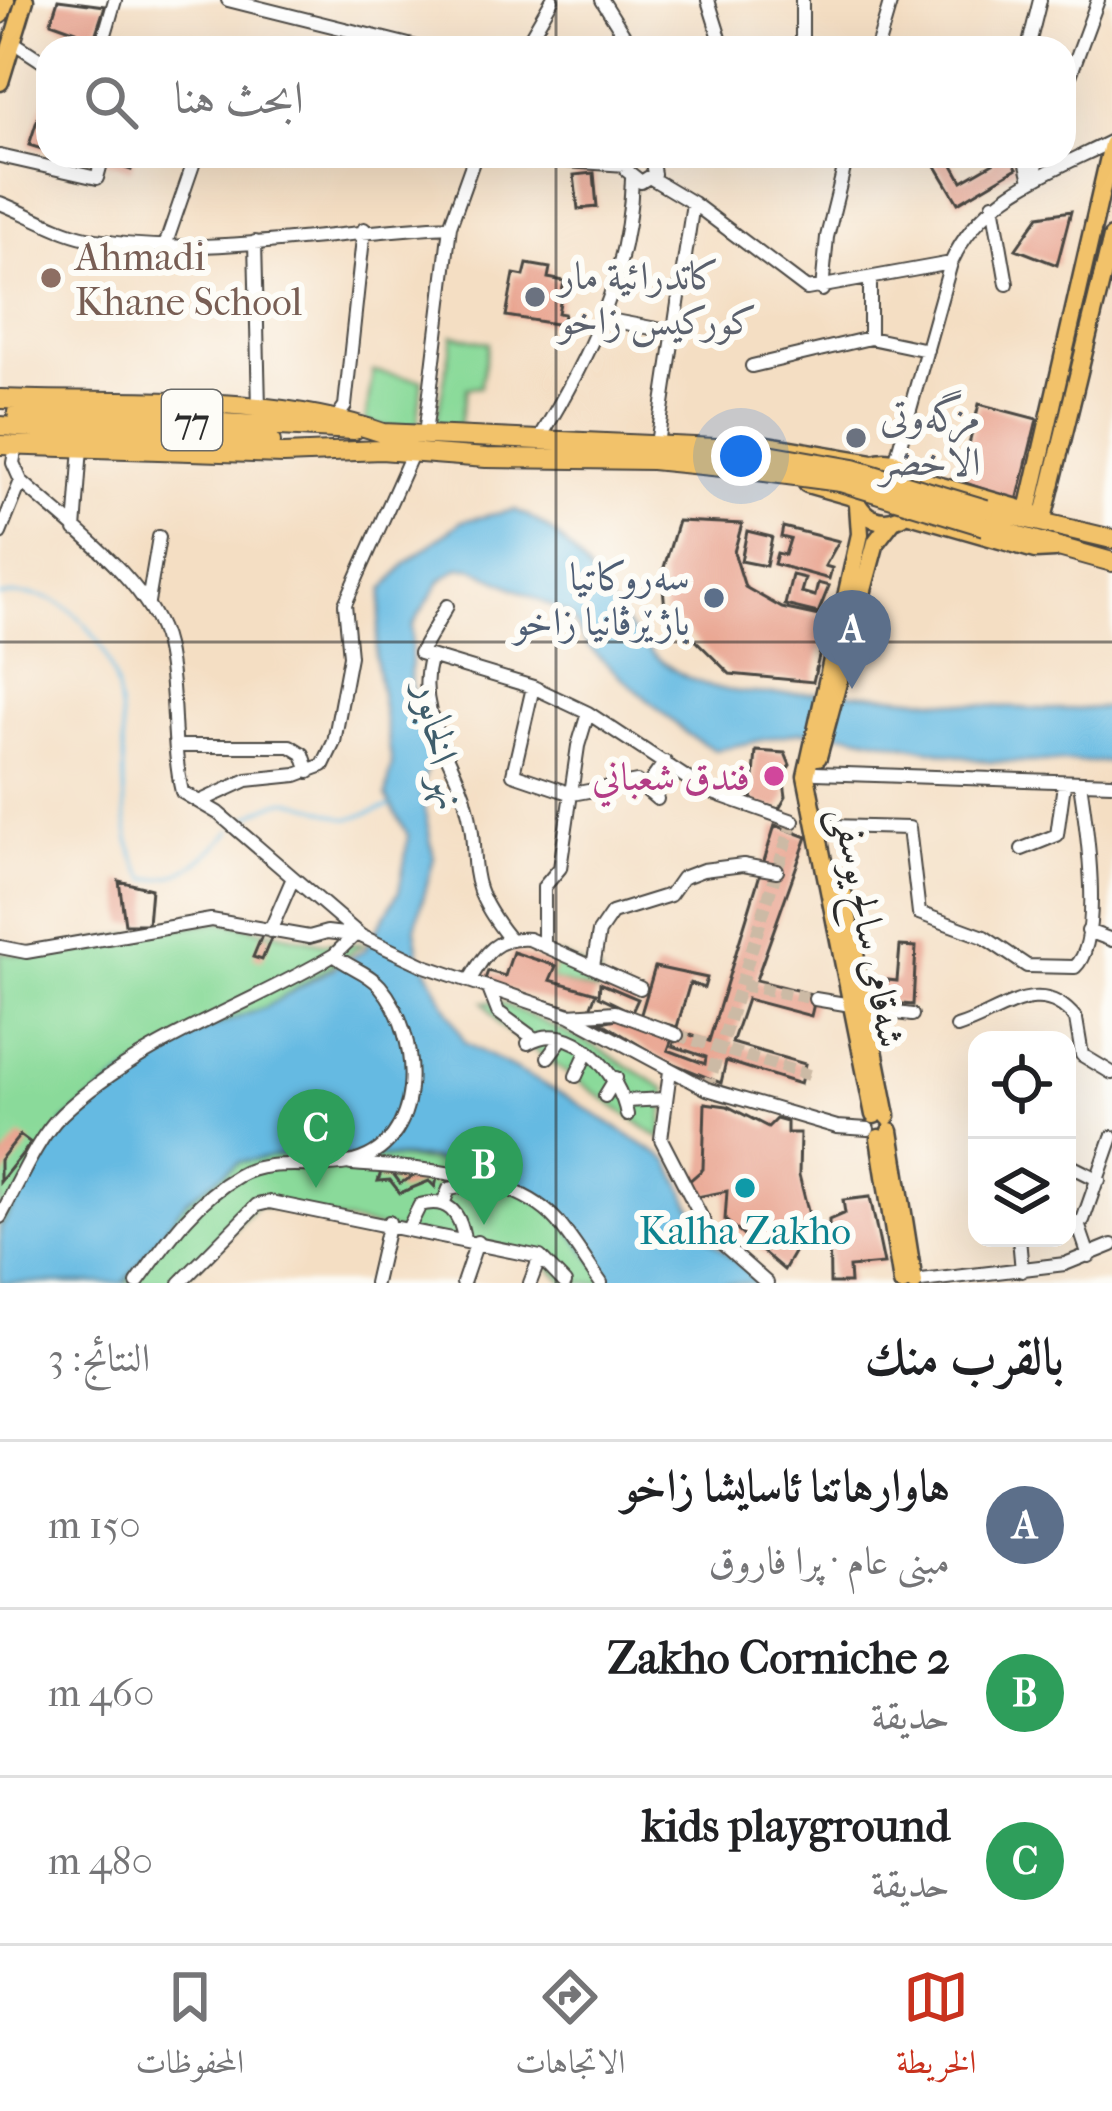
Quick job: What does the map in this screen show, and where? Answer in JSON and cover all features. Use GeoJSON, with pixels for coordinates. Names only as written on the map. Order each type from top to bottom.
{"type":"FeatureCollection","features":[{"type":"Feature","properties":{"kind":"highway"},"geometry":{"type":"LineString","coordinates":[[0,14],[4,0]]}},
{"type":"Feature","properties":{"kind":"highway"},"geometry":{"type":"LineString","coordinates":[[0,399],[259,408],[337,417],[382,441]]}},
{"type":"Feature","properties":{"kind":"highway","name":"77"},"geometry":{"type":"LineString","coordinates":[[0,411],[382,441],[412,454],[701,455],[826,462],[1063,549],[1112,562]]}},
{"type":"Feature","properties":{"kind":"highway","name":"77"},"geometry":{"type":"LineString","coordinates":[[0,426],[382,441],[425,436],[657,444],[701,455]]}},
{"type":"Feature","properties":{"kind":"highway"},"geometry":{"type":"LineString","coordinates":[[8,446],[284,454],[382,441]]}},
{"type":"Feature","properties":{"kind":"highway","name":"77"},"geometry":{"type":"LineString","coordinates":[[985,518],[1035,517],[1112,539]]}},
{"type":"Feature","properties":{"kind":"main road"},"geometry":{"type":"LineString","coordinates":[[0,82],[25,0]]}},
{"type":"Feature","properties":{"kind":"main road"},"geometry":{"type":"LineString","coordinates":[[1035,517],[1112,143]]}},
{"type":"Feature","properties":{"kind":"main road"},"geometry":{"type":"LineString","coordinates":[[1035,517],[1112,237]]}},
{"type":"Feature","properties":{"kind":"main road"},"geometry":{"type":"LineString","coordinates":[[1035,517],[912,478],[896,463],[733,440],[701,455],[728,476],[821,488],[857,501],[873,519],[900,516],[1035,550],[1063,549]]}},
{"type":"Feature","properties":{"kind":"main road"},"geometry":{"type":"LineString","coordinates":[[821,488],[835,473],[830,453]]}},
{"type":"Feature","properties":{"kind":"main road"},"geometry":{"type":"LineString","coordinates":[[814,760],[842,641],[860,534],[858,478],[873,463]]}},
{"type":"Feature","properties":{"kind":"main road"},"geometry":{"type":"LineString","coordinates":[[842,641],[876,542],[914,500],[912,478]]}},
{"type":"Feature","properties":{"kind":"main road"},"geometry":{"type":"LineString","coordinates":[[948,526],[942,503],[957,490]]}},
{"type":"Feature","properties":{"kind":"main road","name":"شەقامی سالح یوسفی"},"geometry":{"type":"LineString","coordinates":[[814,760],[813,801],[859,1007]]}},
{"type":"Feature","properties":{"kind":"main road","name":"شەقامی سالح یوسفی"},"geometry":{"type":"LineString","coordinates":[[814,760],[830,826],[902,1283]]}},
{"type":"Feature","properties":{"kind":"main road","name":"شەقامی سالح یوسفی"},"geometry":{"type":"LineString","coordinates":[[879,1126],[914,1282]]}},
{"type":"Feature","properties":{"kind":"street"},"geometry":{"type":"LineString","coordinates":[[105,36],[116,0]]}},
{"type":"Feature","properties":{"kind":"street"},"geometry":{"type":"LineString","coordinates":[[228,0],[373,36]]}},
{"type":"Feature","properties":{"kind":"street"},"geometry":{"type":"LineString","coordinates":[[531,36],[552,0]]}},
{"type":"Feature","properties":{"kind":"street"},"geometry":{"type":"LineString","coordinates":[[602,0],[624,36]]}},
{"type":"Feature","properties":{"kind":"street"},"geometry":{"type":"LineString","coordinates":[[708,0],[719,36]]}},
{"type":"Feature","properties":{"kind":"street"},"geometry":{"type":"LineString","coordinates":[[802,0],[802,36]]}},
{"type":"Feature","properties":{"kind":"street"},"geometry":{"type":"LineString","coordinates":[[880,36],[891,0]]}},
{"type":"Feature","properties":{"kind":"street"},"geometry":{"type":"LineString","coordinates":[[1031,36],[1040,0]]}},
{"type":"Feature","properties":{"kind":"street"},"geometry":{"type":"LineString","coordinates":[[1076,60],[1098,0]]}},
{"type":"Feature","properties":{"kind":"street"},"geometry":{"type":"LineString","coordinates":[[618,26],[619,36]]}},
{"type":"Feature","properties":{"kind":"street"},"geometry":{"type":"LineString","coordinates":[[14,43],[36,57]]}},
{"type":"Feature","properties":{"kind":"street"},"geometry":{"type":"LineString","coordinates":[[1076,160],[1112,143]]}},
{"type":"Feature","properties":{"kind":"street"},"geometry":{"type":"LineString","coordinates":[[0,156],[36,164]]}},
{"type":"Feature","properties":{"kind":"street"},"geometry":{"type":"LineString","coordinates":[[53,168],[97,178],[100,168]]}},
{"type":"Feature","properties":{"kind":"street"},"geometry":{"type":"LineString","coordinates":[[166,243],[192,168]]}},
{"type":"Feature","properties":{"kind":"street"},"geometry":{"type":"LineString","coordinates":[[425,436],[450,226],[465,168]]}},
{"type":"Feature","properties":{"kind":"street"},"geometry":{"type":"LineString","coordinates":[[538,441],[604,319],[627,226],[630,168]]}},
{"type":"Feature","properties":{"kind":"street"},"geometry":{"type":"LineString","coordinates":[[637,168],[694,203],[797,283],[822,290],[951,263]]}},
{"type":"Feature","properties":{"kind":"street"},"geometry":{"type":"LineString","coordinates":[[651,178],[653,168]]}},
{"type":"Feature","properties":{"kind":"street"},"geometry":{"type":"LineString","coordinates":[[822,290],[827,238],[844,168]]}},
{"type":"Feature","properties":{"kind":"street"},"geometry":{"type":"LineString","coordinates":[[1028,168],[1031,181]]}},
{"type":"Feature","properties":{"kind":"street"},"geometry":{"type":"LineString","coordinates":[[1031,181],[1036,168]]}},
{"type":"Feature","properties":{"kind":"street"},"geometry":{"type":"LineString","coordinates":[[896,463],[951,263],[964,232],[993,204],[1059,168]]}},
{"type":"Feature","properties":{"kind":"street"},"geometry":{"type":"LineString","coordinates":[[0,203],[87,238],[166,243],[255,242],[450,226]]}},
{"type":"Feature","properties":{"kind":"street"},"geometry":{"type":"LineString","coordinates":[[657,444],[678,333],[694,203]]}},
{"type":"Feature","properties":{"kind":"street"},"geometry":{"type":"LineString","coordinates":[[993,204],[1007,284]]}},
{"type":"Feature","properties":{"kind":"street"},"geometry":{"type":"LineString","coordinates":[[337,417],[345,406],[364,230]]}},
{"type":"Feature","properties":{"kind":"street"},"geometry":{"type":"LineString","coordinates":[[255,242],[259,408]]}},
{"type":"Feature","properties":{"kind":"street"},"geometry":{"type":"LineString","coordinates":[[870,281],[871,338]]}},
{"type":"Feature","properties":{"kind":"street"},"geometry":{"type":"LineString","coordinates":[[604,319],[678,333]]}},
{"type":"Feature","properties":{"kind":"street"},"geometry":{"type":"LineString","coordinates":[[752,366],[871,338],[927,350]]}},
{"type":"Feature","properties":{"kind":"street"},"geometry":{"type":"LineString","coordinates":[[8,446],[21,482],[148,602],[166,644],[182,792],[218,813],[358,936],[425,966],[568,1015],[670,1071],[842,1128],[879,1126]]}},
{"type":"Feature","properties":{"kind":"street"},"geometry":{"type":"LineString","coordinates":[[75,530],[81,447]]}},
{"type":"Feature","properties":{"kind":"street"},"geometry":{"type":"LineString","coordinates":[[200,802],[248,781],[309,772],[323,765],[334,742],[350,656],[345,604],[412,454]]}},
{"type":"Feature","properties":{"kind":"street"},"geometry":{"type":"LineString","coordinates":[[0,533],[21,482]]}},
{"type":"Feature","properties":{"kind":"street"},"geometry":{"type":"LineString","coordinates":[[148,602],[159,537]]}},
{"type":"Feature","properties":{"kind":"street"},"geometry":{"type":"LineString","coordinates":[[446,606],[420,653],[533,687],[589,713],[705,790],[792,824],[813,801]]}},
{"type":"Feature","properties":{"kind":"street"},"geometry":{"type":"LineString","coordinates":[[430,658],[428,696],[439,748],[465,800],[475,886],[509,938]]}},
{"type":"Feature","properties":{"kind":"street"},"geometry":{"type":"LineString","coordinates":[[533,687],[513,774],[572,794],[628,781],[646,788],[657,800]]}},
{"type":"Feature","properties":{"kind":"street"},"geometry":{"type":"LineString","coordinates":[[544,945],[544,887],[560,868],[589,713]]}},
{"type":"Feature","properties":{"kind":"street"},"geometry":{"type":"LineString","coordinates":[[179,746],[290,746],[303,754],[309,772]]}},
{"type":"Feature","properties":{"kind":"street"},"geometry":{"type":"LineString","coordinates":[[814,760],[1064,784],[1112,782]]}},
{"type":"Feature","properties":{"kind":"street"},"geometry":{"type":"LineString","coordinates":[[646,788],[665,761]]}},
{"type":"Feature","properties":{"kind":"street"},"geometry":{"type":"LineString","coordinates":[[830,826],[909,828],[919,913],[984,937],[1035,968],[1081,964],[1090,898],[1080,783]]}},
{"type":"Feature","properties":{"kind":"street"},"geometry":{"type":"LineString","coordinates":[[1022,849],[1057,835],[1064,784]]}},
{"type":"Feature","properties":{"kind":"street"},"geometry":{"type":"LineString","coordinates":[[592,966],[599,932],[612,913],[670,895],[682,878],[703,870],[743,865],[777,872]]}},
{"type":"Feature","properties":{"kind":"street"},"geometry":{"type":"LineString","coordinates":[[270,931],[293,878]]}},
{"type":"Feature","properties":{"kind":"street"},"geometry":{"type":"LineString","coordinates":[[0,947],[47,950],[104,934],[211,920],[270,931],[358,936]]}},
{"type":"Feature","properties":{"kind":"street"},"geometry":{"type":"LineString","coordinates":[[1088,931],[1112,940]]}},
{"type":"Feature","properties":{"kind":"street"},"geometry":{"type":"LineString","coordinates":[[0,1217],[59,1117],[114,1073],[185,1030],[263,998],[337,957],[358,936]]}},
{"type":"Feature","properties":{"kind":"street"},"geometry":{"type":"LineString","coordinates":[[469,981],[489,949],[509,938],[544,945],[640,988]]}},
{"type":"Feature","properties":{"kind":"street"},"geometry":{"type":"LineString","coordinates":[[137,1283],[193,1208],[243,1172],[348,1163],[388,1140],[412,1087],[411,1045],[377,982],[337,957]]}},
{"type":"Feature","properties":{"kind":"street"},"geometry":{"type":"LineString","coordinates":[[1035,968],[1036,995]]}},
{"type":"Feature","properties":{"kind":"street"},"geometry":{"type":"LineString","coordinates":[[489,989],[498,1012],[531,1041],[560,1041],[587,1052],[616,1078],[626,1108],[665,1099]]}},
{"type":"Feature","properties":{"kind":"street"},"geometry":{"type":"LineString","coordinates":[[957,1027],[1036,995],[1054,999],[1073,1014],[1082,1054],[1112,1073]]}},
{"type":"Feature","properties":{"kind":"street"},"geometry":{"type":"LineString","coordinates":[[815,999],[912,1015]]}},
{"type":"Feature","properties":{"kind":"street"},"geometry":{"type":"LineString","coordinates":[[568,1015],[615,1012],[677,1035]]}},
{"type":"Feature","properties":{"kind":"street"},"geometry":{"type":"LineString","coordinates":[[548,1057],[560,1041]]}},
{"type":"Feature","properties":{"kind":"street"},"geometry":{"type":"LineString","coordinates":[[576,1076],[587,1052]]}},
{"type":"Feature","properties":{"kind":"street"},"geometry":{"type":"LineString","coordinates":[[670,1071],[661,1139],[710,1232],[767,1283]]}},
{"type":"Feature","properties":{"kind":"street"},"geometry":{"type":"LineString","coordinates":[[605,1096],[616,1078]]}},
{"type":"Feature","properties":{"kind":"street"},"geometry":{"type":"LineString","coordinates":[[1076,1218],[1099,1180],[1112,1137]]}},
{"type":"Feature","properties":{"kind":"street"},"geometry":{"type":"LineString","coordinates":[[332,1163],[444,1172],[519,1197],[554,1217],[601,1283]]}},
{"type":"Feature","properties":{"kind":"street"},"geometry":{"type":"LineString","coordinates":[[1076,1168],[1099,1180]]}},
{"type":"Feature","properties":{"kind":"street"},"geometry":{"type":"LineString","coordinates":[[443,1204],[448,1189],[444,1172]]}},
{"type":"Feature","properties":{"kind":"street"},"geometry":{"type":"LineString","coordinates":[[448,1189],[460,1187],[461,1177]]}},
{"type":"Feature","properties":{"kind":"street"},"geometry":{"type":"LineString","coordinates":[[181,1283],[257,1205],[287,1203],[540,1257],[565,1283]]}},
{"type":"Feature","properties":{"kind":"street"},"geometry":{"type":"LineString","coordinates":[[409,1227],[420,1204],[443,1204],[461,1221],[470,1241],[463,1283]]}},
{"type":"Feature","properties":{"kind":"street"},"geometry":{"type":"LineString","coordinates":[[375,1283],[389,1222]]}},
{"type":"Feature","properties":{"kind":"street"},"geometry":{"type":"LineString","coordinates":[[1076,1232],[1089,1256]]}},
{"type":"Feature","properties":{"kind":"street"},"geometry":{"type":"LineString","coordinates":[[914,1282],[1022,1271],[1112,1246]]}},
{"type":"Feature","properties":{"kind":"street"},"geometry":{"type":"LineString","coordinates":[[1020,1247],[1022,1271]]}},
{"type":"Feature","properties":{"kind":"street"},"geometry":{"type":"LineString","coordinates":[[530,1283],[540,1257]]}},
{"type":"Feature","properties":{"kind":"green space"},"geometry":{"type":"Polygon","coordinates":[[[453,335],[489,343],[480,387],[467,388],[459,428],[436,423],[453,335]]]}},
{"type":"Feature","properties":{"kind":"green space"},"geometry":{"type":"Polygon","coordinates":[[[373,371],[422,380],[417,432],[365,423],[373,371]]]}},
{"type":"Feature","properties":{"kind":"green space"},"geometry":{"type":"Polygon","coordinates":[[[220,921],[323,943],[364,944],[269,1006],[189,1036],[117,1080],[63,1123],[0,1229],[0,952],[37,955],[220,921]]]}},
{"type":"Feature","properties":{"kind":"green space"},"geometry":{"type":"Polygon","coordinates":[[[558,955],[600,973],[597,992],[550,980],[558,955]]]}},
{"type":"Feature","properties":{"kind":"green space"},"geometry":{"type":"Polygon","coordinates":[[[484,1002],[500,1002],[594,1046],[666,1089],[661,1139],[500,1026],[484,1002]]]}},
{"type":"Feature","properties":{"kind":"green space"},"geometry":{"type":"Polygon","coordinates":[[[288,1154],[427,1161],[494,1176],[554,1210],[611,1283],[565,1283],[540,1257],[257,1205],[181,1283],[125,1283],[184,1202],[239,1162],[288,1154]]]}},
{"type":"Feature","properties":{"kind":"water","name":"نهر الخابور"},"geometry":{"type":"Polygon","coordinates":[[[515,510],[561,540],[644,645],[686,677],[753,693],[848,693],[1012,708],[1112,707],[1112,762],[989,762],[850,734],[800,732],[715,750],[687,734],[609,666],[588,646],[570,615],[472,568],[459,568],[441,580],[412,626],[410,683],[432,750],[421,791],[434,858],[415,928],[419,954],[465,1043],[568,1097],[669,1161],[706,1236],[761,1283],[611,1283],[556,1212],[509,1184],[429,1158],[288,1154],[239,1162],[186,1201],[124,1283],[0,1283],[0,1229],[63,1123],[117,1080],[189,1036],[264,1008],[365,950],[399,891],[408,835],[386,796],[392,764],[375,656],[383,590],[405,564],[462,521],[515,510]]]}},
{"type":"Feature","properties":{"kind":"building"},"geometry":{"type":"Polygon","coordinates":[[[58,0],[105,6],[95,36],[74,36],[76,31],[51,22],[58,0]]]}},
{"type":"Feature","properties":{"kind":"building"},"geometry":{"type":"Polygon","coordinates":[[[937,168],[955,168],[962,181],[984,168],[1017,168],[958,203],[937,168]]]}},
{"type":"Feature","properties":{"kind":"building"},"geometry":{"type":"Polygon","coordinates":[[[594,173],[597,207],[578,209],[574,175],[594,173]]]}},
{"type":"Feature","properties":{"kind":"building"},"geometry":{"type":"Polygon","coordinates":[[[1071,211],[1057,265],[1016,249],[1039,216],[1071,211]]]}},
{"type":"Feature","properties":{"kind":"building","name":"كاتدرائية مار كوركيس زاخو"},"geometry":{"type":"Polygon","coordinates":[[[527,264],[550,268],[548,278],[564,281],[558,313],[564,314],[562,325],[506,316],[514,274],[524,276],[527,264]]]}},
{"type":"Feature","properties":{"kind":"building"},"geometry":{"type":"Polygon","coordinates":[[[979,404],[1037,419],[1017,501],[960,481],[979,404]]]}},
{"type":"Feature","properties":{"kind":"building","name":"سه‌روكاتيا باژێرڤانيا زاخو"},"geometry":{"type":"Polygon","coordinates":[[[678,521],[742,524],[734,552],[745,587],[782,608],[828,618],[813,682],[730,674],[678,623],[666,622],[662,574],[678,521]]]}},
{"type":"Feature","properties":{"kind":"building"},"geometry":{"type":"Polygon","coordinates":[[[783,527],[839,541],[825,566],[832,568],[829,579],[774,564],[777,553],[785,555],[790,539],[781,537],[783,527]]]}},
{"type":"Feature","properties":{"kind":"building"},"geometry":{"type":"Polygon","coordinates":[[[747,531],[772,537],[766,566],[741,561],[747,531]]]}},
{"type":"Feature","properties":{"kind":"building"},"geometry":{"type":"Polygon","coordinates":[[[792,575],[805,578],[801,592],[815,596],[818,583],[829,586],[818,613],[785,605],[792,575]]]}},
{"type":"Feature","properties":{"kind":"building"},"geometry":{"type":"Polygon","coordinates":[[[756,751],[785,753],[790,765],[783,775],[786,797],[779,809],[752,802],[756,751]]]}},
{"type":"Feature","properties":{"kind":"building"},"geometry":{"type":"Polygon","coordinates":[[[775,825],[807,837],[756,980],[816,995],[811,1016],[747,999],[732,1043],[805,1064],[800,1084],[726,1061],[721,1083],[664,1060],[601,1022],[622,1018],[673,1036],[668,1050],[705,1064],[706,1057],[673,1046],[678,1031],[709,1041],[775,825]]]}},
{"type":"Feature","properties":{"kind":"building"},"geometry":{"type":"Polygon","coordinates":[[[119,881],[151,889],[148,924],[125,924],[119,881]]]}},
{"type":"Feature","properties":{"kind":"building"},"geometry":{"type":"Polygon","coordinates":[[[263,933],[272,936],[262,960],[253,957],[263,933]]]}},
{"type":"Feature","properties":{"kind":"building"},"geometry":{"type":"Polygon","coordinates":[[[900,946],[916,947],[913,1005],[881,1002],[879,979],[897,981],[900,946]]]}},
{"type":"Feature","properties":{"kind":"building"},"geometry":{"type":"Polygon","coordinates":[[[513,952],[556,966],[550,980],[596,993],[590,1008],[581,1011],[484,982],[488,971],[505,976],[513,952]]]}},
{"type":"Feature","properties":{"kind":"building"},"geometry":{"type":"Polygon","coordinates":[[[655,967],[707,978],[704,988],[690,983],[677,1027],[640,1017],[655,967]]]}},
{"type":"Feature","properties":{"kind":"building"},"geometry":{"type":"Polygon","coordinates":[[[600,983],[638,999],[632,1012],[599,996],[600,983]]]}},
{"type":"Feature","properties":{"kind":"building","name":"Kalha Zakho"},"geometry":{"type":"Polygon","coordinates":[[[705,1103],[727,1106],[768,1127],[776,1119],[787,1122],[787,1133],[800,1133],[799,1175],[811,1223],[784,1270],[725,1220],[727,1191],[697,1197],[686,1184],[703,1169],[705,1103]]]}},
{"type":"Feature","properties":{"kind":"building"},"geometry":{"type":"Polygon","coordinates":[[[20,1135],[31,1143],[0,1182],[0,1160],[20,1135]]]}},
{"type":"Feature","properties":{"kind":"building"},"geometry":{"type":"Polygon","coordinates":[[[381,1172],[392,1172],[400,1183],[420,1173],[437,1178],[435,1187],[429,1181],[400,1193],[390,1180],[378,1181],[381,1172]]]}},
{"type":"Feature","properties":{"kind":"building"},"geometry":{"type":"Polygon","coordinates":[[[870,1197],[884,1264],[849,1267],[850,1283],[830,1283],[829,1220],[845,1213],[843,1200],[870,1197]]]}},
{"type":"Feature","properties":{"kind":"waterway"},"geometry":{"type":"LineString","coordinates":[[0,596],[32,595],[60,603],[101,646],[121,716],[126,824],[133,855],[147,879],[183,871],[232,830]]}},
{"type":"Feature","properties":{"kind":"waterway"},"geometry":{"type":"LineString","coordinates":[[239,824],[284,802],[349,819],[390,806]]}},
{"type":"Feature","properties":{"kind":"tunnel"},"geometry":{"type":"LineString","coordinates":[[707,1089],[791,827]]}},
{"type":"Feature","properties":{"kind":"tunnel"},"geometry":{"type":"LineString","coordinates":[[742,985],[815,999]]}},
{"type":"Feature","properties":{"kind":"tunnel"},"geometry":{"type":"LineString","coordinates":[[677,1035],[812,1076]]}},
{"type":"Feature","properties":{"kind":"place","name":"Ahmadi Khane School"},"geometry":{"type":"Point","coordinates":[51,278]}},
{"type":"Feature","properties":{"kind":"place","name":"كاتدرائية مار كوركيس زاخو"},"geometry":{"type":"Point","coordinates":[535,297]}},
{"type":"Feature","properties":{"kind":"place","name":"مزگەوتی الاخضر"},"geometry":{"type":"Point","coordinates":[856,438]}},
{"type":"Feature","properties":{"kind":"place","name":"سه‌روكاتيا باژێرڤانيا زاخو"},"geometry":{"type":"Point","coordinates":[714,598]}},
{"type":"Feature","properties":{"kind":"place","name":"هاوارهاتنا ئاسایشا زاخو"},"geometry":{"type":"Point","coordinates":[852,689]}},
{"type":"Feature","properties":{"kind":"place","name":"فندق شعباني"},"geometry":{"type":"Point","coordinates":[774,776]}},
{"type":"Feature","properties":{"kind":"place","name":"kids playground"},"geometry":{"type":"Point","coordinates":[316,1188]}},
{"type":"Feature","properties":{"kind":"place","name":"Kalha Zakho"},"geometry":{"type":"Point","coordinates":[745,1188]}},
{"type":"Feature","properties":{"kind":"place","name":"Zakho Corniche 2"},"geometry":{"type":"Point","coordinates":[484,1225]}}]}
